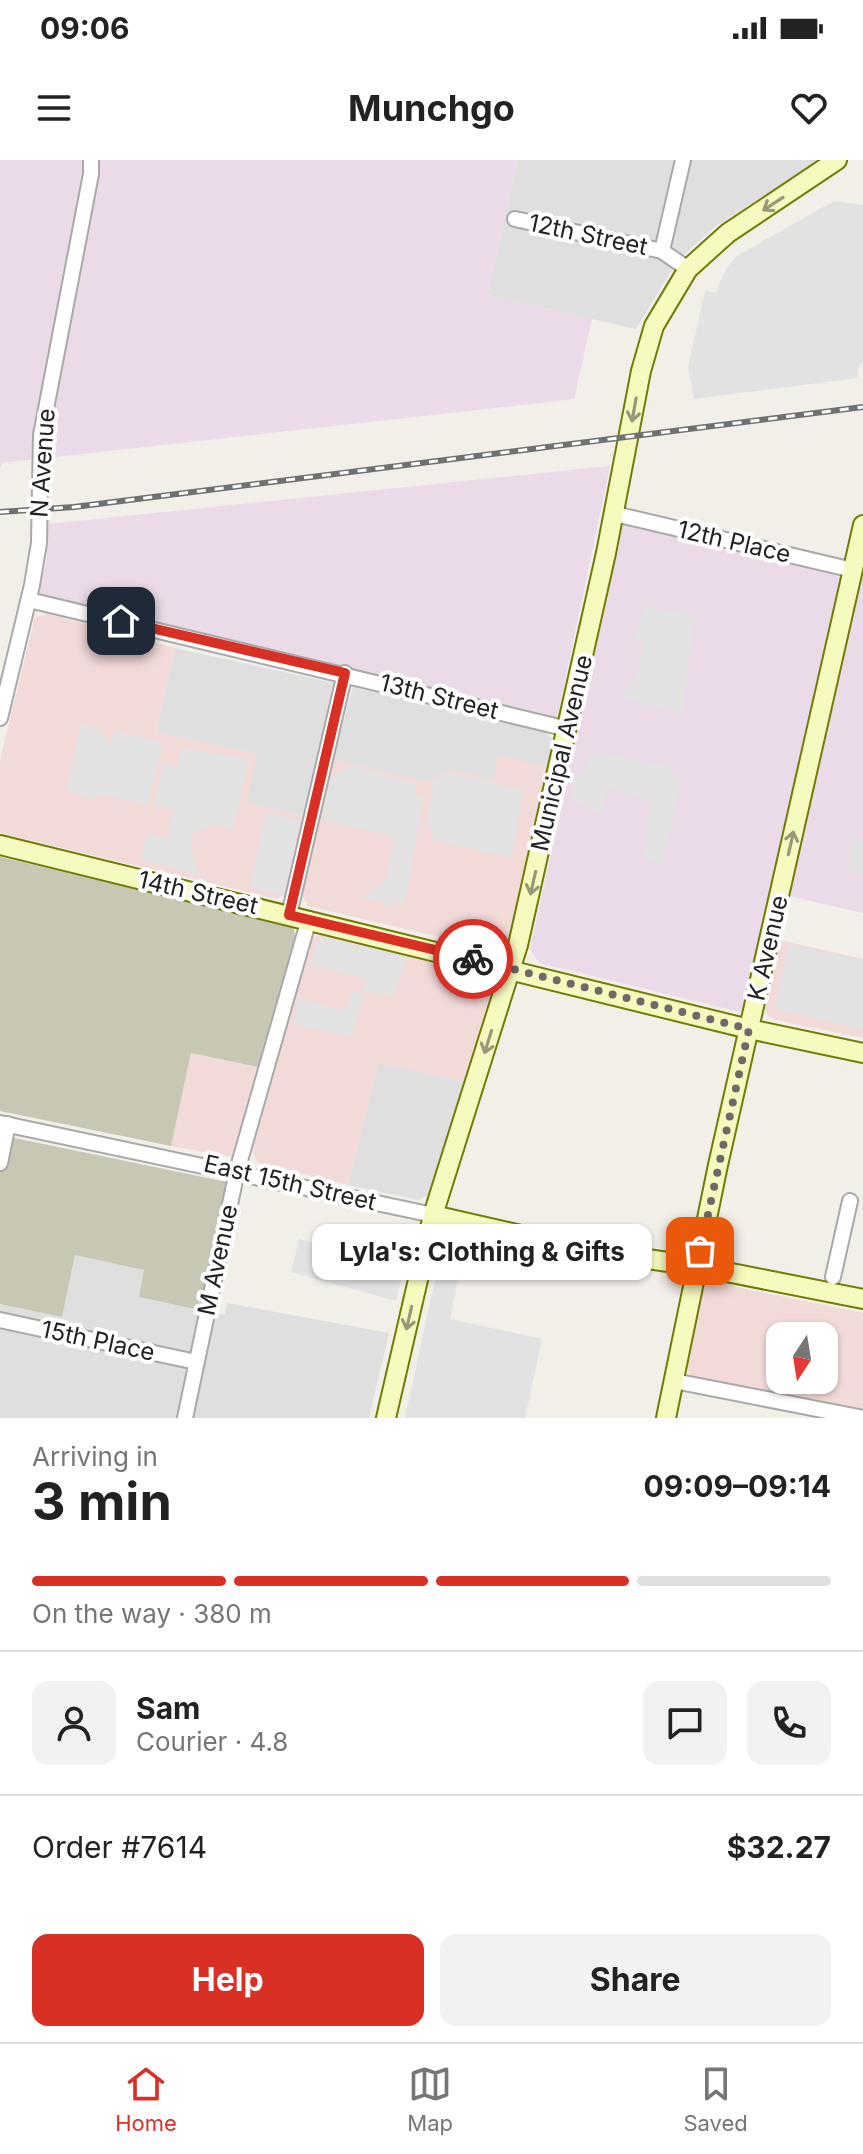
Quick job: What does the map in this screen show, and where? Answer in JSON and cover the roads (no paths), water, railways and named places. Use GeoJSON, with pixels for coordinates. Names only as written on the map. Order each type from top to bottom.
{"type":"FeatureCollection","features":[{"type":"Feature","properties":{"kind":"main road","name":"Municipal Avenue"},"geometry":{"type":"LineString","coordinates":[[386,1418],[433,1215],[511,968],[568,729],[648,347],[669,297],[688,269],[728,233],[837,160]]}},
{"type":"Feature","properties":{"kind":"main road","name":"K Avenue"},"geometry":{"type":"LineString","coordinates":[[666,1418],[696,1266],[863,525]]}},
{"type":"Feature","properties":{"kind":"main road","name":"14th Street"},"geometry":{"type":"LineString","coordinates":[[0,845],[511,968],[749,1029],[863,1053]]}},
{"type":"Feature","properties":{"kind":"main road","name":"East 15th Street"},"geometry":{"type":"LineString","coordinates":[[433,1215],[591,1251],[696,1266],[863,1299]]}},
{"type":"Feature","properties":{"kind":"street","name":"N Avenue"},"geometry":{"type":"LineString","coordinates":[[0,718],[29,600],[39,543],[41,435],[91,174],[91,160]]}},
{"type":"Feature","properties":{"kind":"street"},"geometry":{"type":"LineString","coordinates":[[683,160],[662,251],[688,269]]}},
{"type":"Feature","properties":{"kind":"street","name":"12th Street"},"geometry":{"type":"LineString","coordinates":[[515,219],[662,251]]}},
{"type":"Feature","properties":{"kind":"street","name":"12th Place"},"geometry":{"type":"LineString","coordinates":[[615,514],[853,570]]}},
{"type":"Feature","properties":{"kind":"street","name":"13th Street"},"geometry":{"type":"LineString","coordinates":[[29,600],[345,673],[568,729]]}},
{"type":"Feature","properties":{"kind":"street"},"geometry":{"type":"LineString","coordinates":[[289,915],[345,673]]}},
{"type":"Feature","properties":{"kind":"street","name":"M Avenue"},"geometry":{"type":"LineString","coordinates":[[185,1418],[237,1171],[309,919]]}},
{"type":"Feature","properties":{"kind":"street"},"geometry":{"type":"LineString","coordinates":[[0,1163],[4,1124]]}},
{"type":"Feature","properties":{"kind":"street","name":"East 15th Street"},"geometry":{"type":"LineString","coordinates":[[4,1124],[433,1215]]}},
{"type":"Feature","properties":{"kind":"street"},"geometry":{"type":"LineString","coordinates":[[833,1277],[850,1201]]}},
{"type":"Feature","properties":{"kind":"street","name":"15th Place"},"geometry":{"type":"LineString","coordinates":[[0,1320],[196,1362]]}},
{"type":"Feature","properties":{"kind":"street"},"geometry":{"type":"LineString","coordinates":[[674,1381],[789,1411],[863,1418]]}},
{"type":"Feature","properties":{"kind":"railway"},"geometry":{"type":"LineString","coordinates":[[0,512],[74,507],[863,407]]}},
{"type":"Feature","properties":{"kind":"place","name":"Lyla's: Clothing & Gifts"},"geometry":{"type":"Point","coordinates":[700,1251]}}]}
